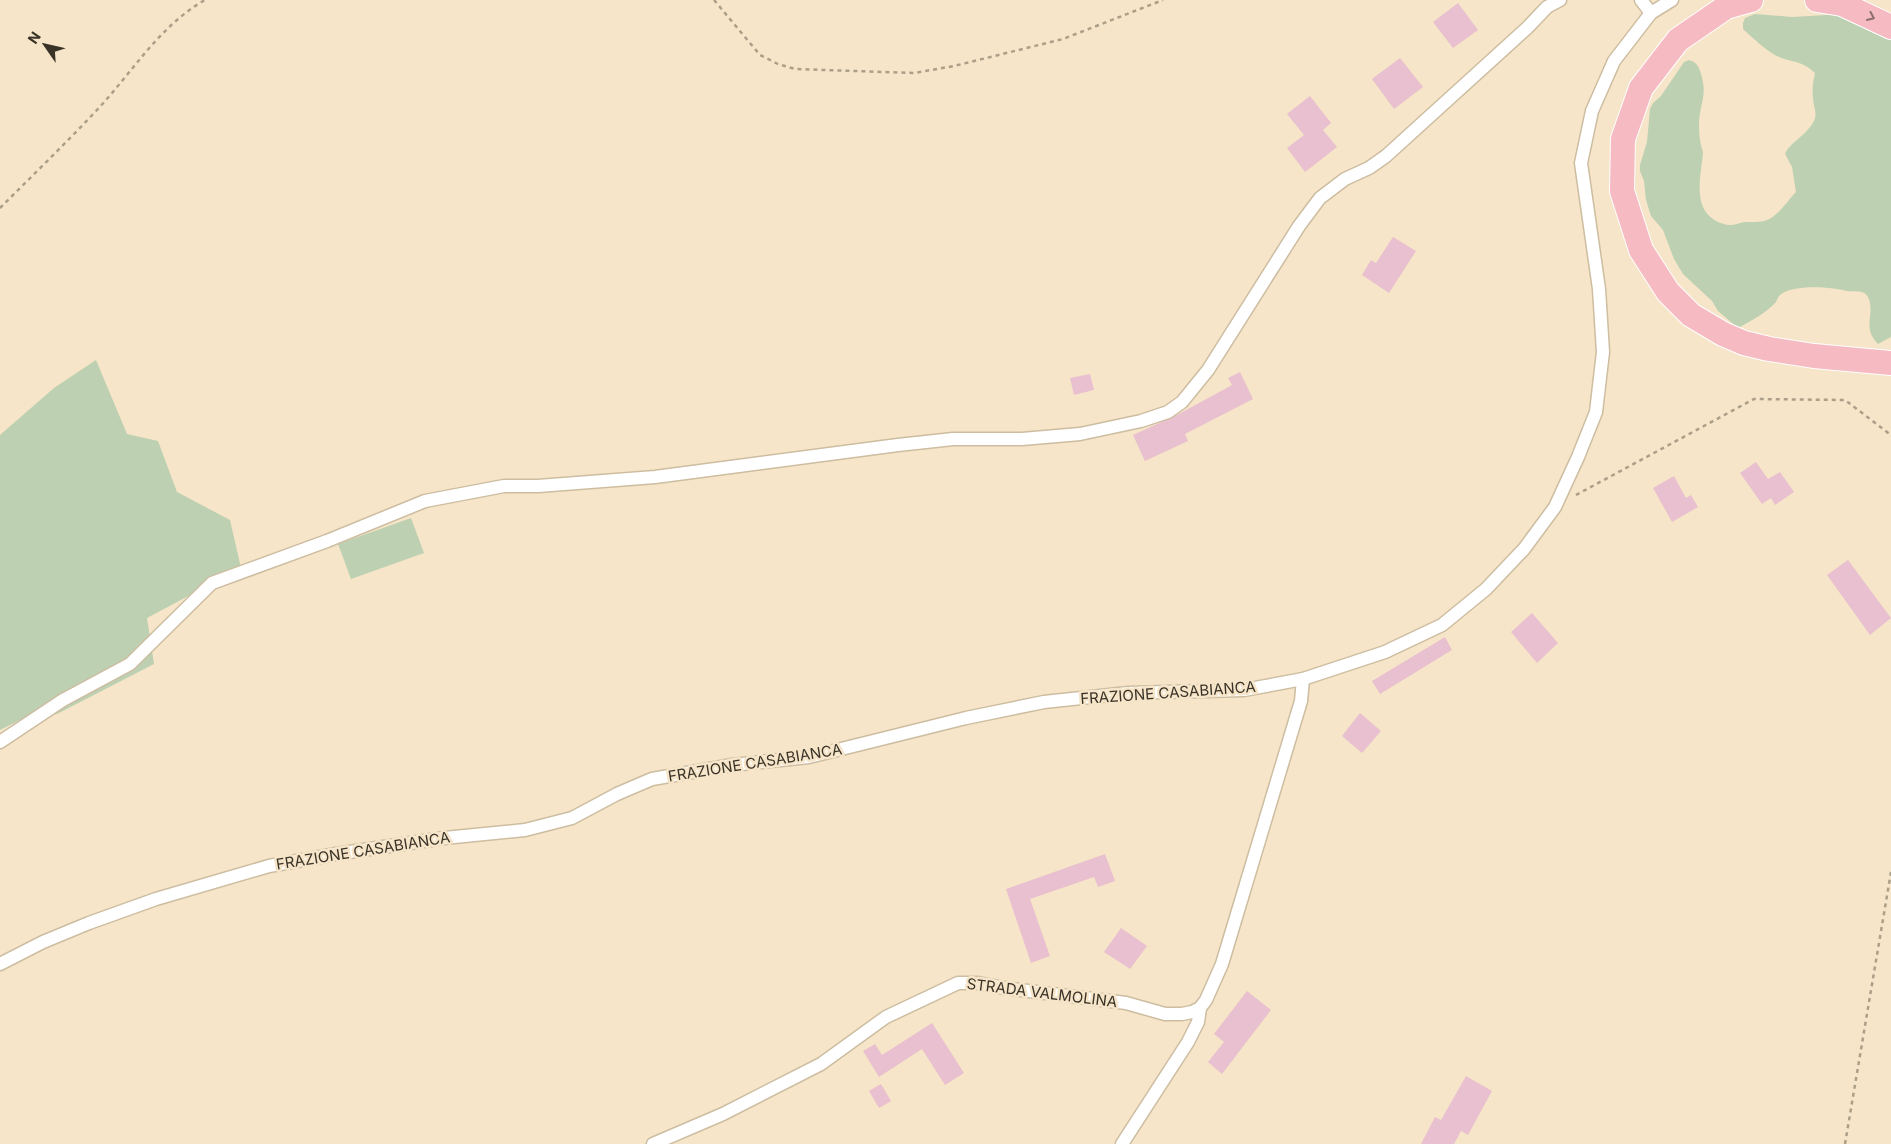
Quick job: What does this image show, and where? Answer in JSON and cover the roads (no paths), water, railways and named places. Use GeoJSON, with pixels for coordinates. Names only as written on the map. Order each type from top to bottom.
{"type":"FeatureCollection","features":[{"type":"Feature","properties":{"kind":"highway"},"geometry":{"type":"LineString","coordinates":[[1751,0],[1726,7],[1678,40],[1641,88],[1623,139],[1622,182],[1622,191],[1641,250],[1668,292],[1692,315],[1722,334],[1744,343],[1769,349],[1814,356],[1891,363]]}},
{"type":"Feature","properties":{"kind":"highway"},"geometry":{"type":"LineString","coordinates":[[1817,0],[1842,4],[1891,27]]}},
{"type":"Feature","properties":{"kind":"street"},"geometry":{"type":"LineString","coordinates":[[0,742],[63,700],[130,664],[212,583],[327,541],[425,501],[504,486],[538,486],[655,477],[953,439],[1022,439],[1080,434],[1141,421],[1168,412],[1182,402],[1208,370],[1299,226],[1320,198],[1345,179],[1369,168],[1386,156],[1527,28],[1547,7],[1560,0]]}},
{"type":"Feature","properties":{"kind":"street"},"geometry":{"type":"LineString","coordinates":[[1641,0],[1652,14]]}},
{"type":"Feature","properties":{"kind":"street","name":"FRAZIONE CASABIANCA"},"geometry":{"type":"LineString","coordinates":[[0,964],[43,942],[89,923],[156,900],[269,866],[444,838],[525,830],[572,818],[617,794],[652,779],[732,765],[809,757],[966,718],[1044,702],[1128,692],[1244,690],[1303,679],[1385,652],[1442,625],[1492,582],[1524,549],[1555,506],[1596,412],[1603,352],[1599,289],[1581,163],[1592,111],[1614,61],[1652,14],[1672,0]]}},
{"type":"Feature","properties":{"kind":"street"},"geometry":{"type":"LineString","coordinates":[[1122,1144],[1188,1042],[1198,1022],[1200,1008],[1206,1000],[1222,964],[1301,701],[1303,679]]}},
{"type":"Feature","properties":{"kind":"street","name":"STRADA VALMOLINA"},"geometry":{"type":"LineString","coordinates":[[653,1144],[723,1114],[821,1064],[886,1017],[958,983],[978,983],[1126,1003],[1165,1014],[1182,1014],[1200,1008]]}}]}
